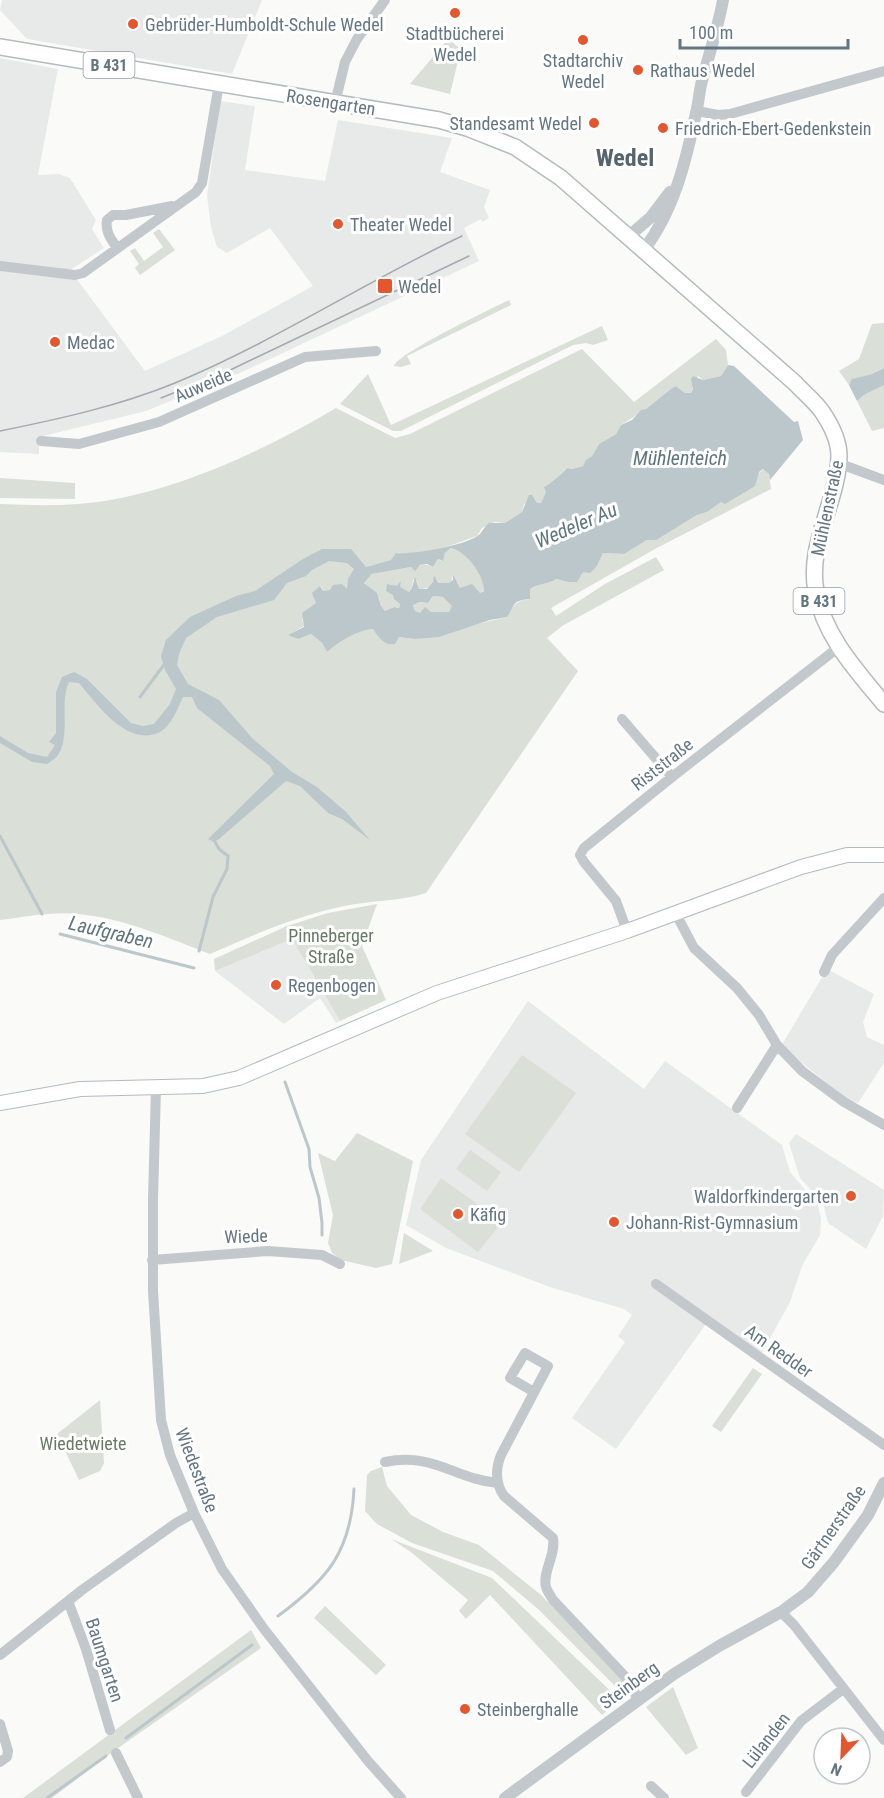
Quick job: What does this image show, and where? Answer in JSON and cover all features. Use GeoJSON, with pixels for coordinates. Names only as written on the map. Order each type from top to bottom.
{"type":"FeatureCollection","features":[{"type":"Feature","properties":{"kind":"main road","name":"Rosengarten"},"geometry":{"type":"LineString","coordinates":[[0,47],[439,120],[467,128],[515,147],[561,178],[628,237]]}},
{"type":"Feature","properties":{"kind":"main road","name":"Mühlenstraße"},"geometry":{"type":"LineString","coordinates":[[628,237],[795,383],[823,412],[834,433],[838,447],[838,464],[814,567],[816,591],[830,632],[884,704]]}},
{"type":"Feature","properties":{"kind":"main road"},"geometry":{"type":"LineString","coordinates":[[0,1103],[80,1089],[204,1086],[239,1078],[437,993],[627,931],[801,867],[847,855],[884,855]]}},
{"type":"Feature","properties":{"kind":"street"},"geometry":{"type":"LineString","coordinates":[[335,103],[345,62],[357,39],[385,0]]}},
{"type":"Feature","properties":{"kind":"street"},"geometry":{"type":"LineString","coordinates":[[643,250],[668,213],[697,111],[700,86],[714,42],[723,0]]}},
{"type":"Feature","properties":{"kind":"street"},"geometry":{"type":"LineString","coordinates":[[697,111],[718,115],[730,114],[884,71]]}},
{"type":"Feature","properties":{"kind":"street"},"geometry":{"type":"LineString","coordinates":[[0,266],[75,275],[83,273],[196,192],[202,183],[219,84]]}},
{"type":"Feature","properties":{"kind":"street"},"geometry":{"type":"LineString","coordinates":[[628,237],[663,203],[678,180]]}},
{"type":"Feature","properties":{"kind":"street"},"geometry":{"type":"LineString","coordinates":[[117,248],[106,226],[107,220],[113,215],[126,215],[176,205]]}},
{"type":"Feature","properties":{"kind":"street","name":"Auweide"},"geometry":{"type":"LineString","coordinates":[[41,441],[79,444],[159,422],[305,357],[376,351]]}},
{"type":"Feature","properties":{"kind":"street"},"geometry":{"type":"LineString","coordinates":[[838,464],[884,480]]}},
{"type":"Feature","properties":{"kind":"street","name":"Riststraße"},"geometry":{"type":"LineString","coordinates":[[627,931],[616,902],[580,855],[584,848],[840,647]]}},
{"type":"Feature","properties":{"kind":"street"},"geometry":{"type":"LineString","coordinates":[[622,718],[672,777]]}},
{"type":"Feature","properties":{"kind":"street"},"geometry":{"type":"LineString","coordinates":[[824,972],[831,955],[884,898]]}},
{"type":"Feature","properties":{"kind":"street"},"geometry":{"type":"LineString","coordinates":[[676,914],[694,948],[737,988],[759,1016],[777,1045],[810,1078],[844,1102],[884,1125]]}},
{"type":"Feature","properties":{"kind":"street"},"geometry":{"type":"LineString","coordinates":[[736,1108],[777,1045]]}},
{"type":"Feature","properties":{"kind":"street","name":"Wiedestraße"},"geometry":{"type":"LineString","coordinates":[[156,1088],[152,1260],[161,1420],[170,1455],[194,1513],[222,1569],[260,1624],[368,1761],[401,1798]]}},
{"type":"Feature","properties":{"kind":"street","name":"Wiede"},"geometry":{"type":"LineString","coordinates":[[152,1260],[268,1251],[322,1255],[340,1264]]}},
{"type":"Feature","properties":{"kind":"street","name":"Am Redder"},"geometry":{"type":"LineString","coordinates":[[656,1284],[884,1445]]}},
{"type":"Feature","properties":{"kind":"street"},"geometry":{"type":"LineString","coordinates":[[534,1392],[501,1455],[496,1469],[498,1483],[504,1496],[553,1538],[554,1550],[546,1578],[546,1587],[553,1600],[633,1685],[637,1701]]}},
{"type":"Feature","properties":{"kind":"street"},"geometry":{"type":"LineString","coordinates":[[385,1462],[403,1458],[432,1463],[480,1482],[498,1483]]}},
{"type":"Feature","properties":{"kind":"street","name":"Gärtnerstraße"},"geometry":{"type":"LineString","coordinates":[[781,1612],[808,1592],[834,1562],[868,1515],[884,1483]]}},
{"type":"Feature","properties":{"kind":"street"},"geometry":{"type":"LineString","coordinates":[[0,1655],[68,1601],[176,1522],[194,1513]]}},
{"type":"Feature","properties":{"kind":"street","name":"Baumgarten"},"geometry":{"type":"LineString","coordinates":[[68,1601],[86,1649],[110,1730]]}},
{"type":"Feature","properties":{"kind":"street"},"geometry":{"type":"LineString","coordinates":[[781,1612],[794,1625],[884,1740]]}},
{"type":"Feature","properties":{"kind":"street","name":"Steinberg"},"geometry":{"type":"LineString","coordinates":[[505,1798],[637,1701],[719,1646],[781,1612]]}},
{"type":"Feature","properties":{"kind":"street","name":"Lülanden"},"geometry":{"type":"LineString","coordinates":[[747,1792],[801,1721],[843,1689]]}},
{"type":"Feature","properties":{"kind":"street"},"geometry":{"type":"LineString","coordinates":[[0,1724],[8,1751],[7,1757],[0,1762]]}},
{"type":"Feature","properties":{"kind":"street"},"geometry":{"type":"LineString","coordinates":[[116,1753],[138,1798]]}},
{"type":"Feature","properties":{"kind":"street"},"geometry":{"type":"LineString","coordinates":[[651,1786],[664,1798]]}},
{"type":"Feature","properties":{"kind":"shaded area","name":"Gebrüder-Humboldt-Schule Wedel"},"geometry":{"type":"Polygon","coordinates":[[[2,0],[262,0],[232,74],[27,39],[0,10],[2,0]]]}},
{"type":"Feature","properties":{"kind":"shaded area"},"geometry":{"type":"Polygon","coordinates":[[[0,58],[58,69],[38,175],[58,174],[70,178],[96,220],[92,229],[104,248],[70,270],[145,371],[222,336],[313,286],[270,228],[227,253],[217,247],[211,227],[207,196],[220,101],[255,106],[245,170],[325,181],[338,120],[452,138],[440,172],[490,190],[484,207],[489,218],[482,222],[481,219],[464,228],[479,261],[242,372],[146,411],[39,437],[39,454],[0,452],[0,58]]]}},
{"type":"Feature","properties":{"kind":"shaded area","name":"Regenbogen"},"geometry":{"type":"Polygon","coordinates":[[[292,939],[340,1021],[336,1023],[320,998],[284,1024],[215,971],[292,939]]]}},
{"type":"Feature","properties":{"kind":"shaded area"},"geometry":{"type":"Polygon","coordinates":[[[827,969],[874,994],[863,1022],[867,1037],[884,1045],[884,1063],[858,1103],[847,1099],[781,1046],[827,969]]]}},
{"type":"Feature","properties":{"kind":"shaded area","name":"Johann-Rist-Gymnasium"},"geometry":{"type":"Polygon","coordinates":[[[528,1001],[644,1089],[665,1061],[782,1145],[790,1172],[818,1205],[821,1218],[820,1235],[802,1266],[790,1302],[762,1353],[711,1317],[616,1449],[572,1418],[625,1342],[618,1336],[632,1315],[624,1309],[550,1287],[446,1248],[406,1225],[421,1160],[528,1001]]]}},
{"type":"Feature","properties":{"kind":"shaded area","name":"Waldorfkindergarten"},"geometry":{"type":"Polygon","coordinates":[[[796,1134],[884,1190],[883,1216],[866,1249],[828,1223],[823,1203],[800,1178],[789,1143],[796,1134]]]}},
{"type":"Feature","properties":{"kind":"green space"},"geometry":{"type":"Polygon","coordinates":[[[448,39],[466,53],[457,65],[450,94],[410,84],[448,39]]]}},
{"type":"Feature","properties":{"kind":"green space"},"geometry":{"type":"Polygon","coordinates":[[[159,229],[175,250],[140,275],[135,268],[139,264],[130,251],[135,248],[144,261],[163,247],[153,233],[159,229]]]}},
{"type":"Feature","properties":{"kind":"green space"},"geometry":{"type":"Polygon","coordinates":[[[509,300],[511,305],[407,356],[411,364],[401,367],[394,366],[411,351],[509,300]]]}},
{"type":"Feature","properties":{"kind":"green space"},"geometry":{"type":"Polygon","coordinates":[[[884,323],[884,368],[853,379],[849,385],[839,371],[859,359],[872,324],[884,323]]]}},
{"type":"Feature","properties":{"kind":"green space"},"geometry":{"type":"Polygon","coordinates":[[[602,326],[608,340],[593,345],[586,343],[573,345],[401,431],[393,431],[340,404],[368,374],[391,425],[602,326]]]}},
{"type":"Feature","properties":{"kind":"green space"},"geometry":{"type":"Polygon","coordinates":[[[716,339],[726,350],[728,365],[721,376],[703,380],[698,376],[691,393],[685,393],[676,386],[672,388],[621,425],[616,434],[599,444],[583,466],[567,468],[549,486],[541,503],[537,503],[534,498],[524,504],[522,512],[505,523],[495,522],[482,528],[477,536],[438,550],[396,553],[392,560],[366,567],[347,590],[323,591],[321,586],[316,603],[302,619],[304,626],[289,635],[298,639],[311,634],[322,643],[327,652],[348,637],[366,630],[373,629],[380,639],[399,637],[414,639],[507,617],[516,604],[530,599],[530,589],[533,587],[556,579],[568,582],[597,566],[603,553],[624,554],[647,540],[707,512],[764,469],[769,474],[771,489],[655,549],[551,608],[556,616],[605,584],[656,557],[664,570],[562,626],[547,638],[578,671],[426,893],[323,911],[274,927],[210,954],[146,930],[95,916],[58,913],[0,920],[0,504],[78,504],[144,493],[178,483],[245,456],[336,408],[395,438],[410,434],[582,349],[634,402],[716,339]]]}},
{"type":"Feature","properties":{"kind":"green space"},"geometry":{"type":"Polygon","coordinates":[[[884,385],[884,428],[872,431],[857,401],[884,385]]]}},
{"type":"Feature","properties":{"kind":"green space"},"geometry":{"type":"Polygon","coordinates":[[[0,478],[75,483],[75,499],[0,498],[0,478]]]}},
{"type":"Feature","properties":{"kind":"green space"},"geometry":{"type":"Polygon","coordinates":[[[451,548],[463,554],[474,564],[483,584],[484,590],[480,593],[460,588],[453,574],[451,583],[438,583],[434,578],[431,585],[425,589],[419,589],[417,581],[413,580],[409,592],[399,587],[401,582],[393,595],[400,604],[399,608],[394,607],[385,611],[381,607],[379,598],[364,583],[372,574],[424,565],[433,567],[438,559],[442,561],[445,553],[451,548]]]}},
{"type":"Feature","properties":{"kind":"green space"},"geometry":{"type":"Polygon","coordinates":[[[433,596],[443,597],[453,606],[449,612],[419,613],[415,611],[413,605],[420,602],[428,603],[433,596]]]}},
{"type":"Feature","properties":{"kind":"green space","name":"Pinneberger Straße"},"geometry":{"type":"Polygon","coordinates":[[[377,904],[362,946],[386,1000],[340,1021],[292,939],[215,971],[214,959],[287,926],[328,913],[377,904]]]}},
{"type":"Feature","properties":{"kind":"green space"},"geometry":{"type":"Polygon","coordinates":[[[522,1055],[576,1093],[519,1172],[465,1134],[522,1055]]]}},
{"type":"Feature","properties":{"kind":"green space"},"geometry":{"type":"Polygon","coordinates":[[[357,1133],[413,1161],[392,1264],[376,1268],[341,1260],[332,1253],[328,1243],[333,1215],[318,1153],[335,1161],[357,1133]]]}},
{"type":"Feature","properties":{"kind":"green space"},"geometry":{"type":"Polygon","coordinates":[[[470,1150],[501,1172],[487,1191],[456,1169],[470,1150]]]}},
{"type":"Feature","properties":{"kind":"green space","name":"Käfig"},"geometry":{"type":"Polygon","coordinates":[[[441,1178],[502,1222],[478,1252],[420,1209],[441,1178]]]}},
{"type":"Feature","properties":{"kind":"green space"},"geometry":{"type":"Polygon","coordinates":[[[404,1233],[433,1251],[399,1264],[404,1233]]]}},
{"type":"Feature","properties":{"kind":"green space"},"geometry":{"type":"Polygon","coordinates":[[[753,1368],[762,1374],[721,1432],[712,1426],[753,1368]]]}},
{"type":"Feature","properties":{"kind":"green space","name":"Wiedetwiete"},"geometry":{"type":"Polygon","coordinates":[[[100,1400],[104,1463],[100,1471],[79,1480],[57,1434],[100,1400]]]}},
{"type":"Feature","properties":{"kind":"green space"},"geometry":{"type":"Polygon","coordinates":[[[382,1467],[387,1486],[411,1515],[443,1532],[479,1545],[541,1595],[627,1684],[629,1696],[624,1695],[538,1609],[493,1571],[412,1543],[377,1524],[365,1511],[367,1475],[382,1467]]]}},
{"type":"Feature","properties":{"kind":"green space"},"geometry":{"type":"Polygon","coordinates":[[[391,1539],[492,1578],[620,1700],[602,1715],[490,1595],[466,1619],[459,1611],[468,1600],[411,1552],[391,1539]]]}},
{"type":"Feature","properties":{"kind":"green space"},"geometry":{"type":"Polygon","coordinates":[[[325,1606],[386,1665],[376,1675],[314,1618],[325,1606]]]}},
{"type":"Feature","properties":{"kind":"green space"},"geometry":{"type":"Polygon","coordinates":[[[251,1630],[261,1648],[111,1753],[52,1798],[23,1798],[251,1630]]]}},
{"type":"Feature","properties":{"kind":"green space"},"geometry":{"type":"Polygon","coordinates":[[[673,1687],[698,1748],[686,1755],[646,1707],[673,1687]]]}},
{"type":"Feature","properties":{"kind":"water","name":"Mühlenteich"},"geometry":{"type":"Polygon","coordinates":[[[728,365],[734,366],[794,422],[798,421],[803,440],[770,480],[769,474],[763,469],[759,472],[755,486],[725,504],[721,502],[656,540],[647,540],[624,554],[603,553],[597,566],[590,573],[583,572],[577,582],[556,579],[533,587],[530,589],[530,599],[517,602],[507,617],[490,620],[439,637],[414,639],[399,637],[395,644],[379,638],[373,629],[366,630],[348,637],[327,652],[322,643],[311,634],[298,639],[288,635],[304,627],[302,613],[316,603],[312,593],[320,586],[323,591],[330,590],[333,585],[342,584],[347,589],[348,579],[354,569],[347,563],[329,561],[306,576],[287,583],[274,600],[217,617],[186,638],[177,665],[188,684],[219,700],[253,739],[292,772],[317,787],[346,812],[370,840],[342,819],[328,813],[300,786],[286,781],[219,839],[214,842],[208,839],[274,774],[270,766],[197,708],[192,697],[183,697],[171,721],[160,732],[148,735],[136,734],[114,721],[79,683],[69,682],[65,699],[64,738],[56,757],[47,764],[32,762],[0,743],[0,736],[28,753],[47,757],[55,745],[49,742],[56,733],[56,692],[62,677],[74,672],[87,679],[131,723],[143,726],[154,724],[170,704],[176,689],[165,670],[161,656],[166,640],[190,617],[236,596],[255,591],[322,549],[351,549],[366,567],[391,560],[396,553],[440,548],[474,538],[489,523],[505,523],[522,512],[529,495],[532,495],[537,503],[541,503],[546,492],[544,487],[567,468],[583,466],[599,444],[616,434],[621,425],[632,420],[641,410],[646,409],[672,388],[676,386],[685,393],[691,393],[693,376],[703,380],[721,376],[728,365]],[[451,548],[445,553],[443,561],[438,559],[433,567],[427,564],[420,565],[415,571],[411,567],[372,574],[364,583],[377,593],[385,611],[394,607],[399,608],[400,604],[393,595],[386,591],[387,584],[397,586],[401,581],[400,587],[409,592],[415,577],[419,589],[427,589],[433,582],[434,575],[438,583],[449,583],[453,580],[453,574],[460,588],[472,584],[480,593],[484,591],[481,578],[474,565],[463,554],[451,548]],[[433,596],[428,603],[420,602],[413,605],[415,611],[420,613],[425,607],[431,612],[449,612],[452,606],[443,597],[433,596]]]}},
{"type":"Feature","properties":{"kind":"water"},"geometry":{"type":"Polygon","coordinates":[[[884,368],[884,385],[857,401],[849,385],[852,379],[884,368]]]}},
{"type":"Feature","properties":{"kind":"waterway","name":"Wedeler Au"},"geometry":{"type":"LineString","coordinates":[[140,697],[166,662]]}},
{"type":"Feature","properties":{"kind":"waterway"},"geometry":{"type":"LineString","coordinates":[[0,836],[42,914]]}},
{"type":"Feature","properties":{"kind":"waterway"},"geometry":{"type":"LineString","coordinates":[[199,951],[213,897],[227,869],[228,856],[219,849],[214,840]]}},
{"type":"Feature","properties":{"kind":"waterway","name":"Laufgraben"},"geometry":{"type":"LineString","coordinates":[[60,934],[194,968]]}},
{"type":"Feature","properties":{"kind":"waterway"},"geometry":{"type":"LineString","coordinates":[[285,1082],[309,1149],[310,1167],[319,1198],[322,1235]]}},
{"type":"Feature","properties":{"kind":"waterway"},"geometry":{"type":"LineString","coordinates":[[278,1616],[310,1590],[333,1563],[348,1530],[354,1489]]}},
{"type":"Feature","properties":{"kind":"waterway"},"geometry":{"type":"LineString","coordinates":[[126,1738],[252,1645]]}},
{"type":"Feature","properties":{"kind":"waterway"},"geometry":{"type":"LineString","coordinates":[[47,1798],[106,1756]]}},
{"type":"Feature","properties":{"kind":"tram line"},"geometry":{"type":"LineString","coordinates":[[0,431],[111,405],[175,383],[284,331],[462,236]]}},
{"type":"Feature","properties":{"kind":"tram line"},"geometry":{"type":"LineString","coordinates":[[161,398],[226,372],[469,256]]}},
{"type":"Feature","properties":{"kind":"place","name":"Stadtbücherei Wedel"},"geometry":{"type":"Point","coordinates":[455,13]}},
{"type":"Feature","properties":{"kind":"place","name":"Gebrüder-Humboldt-Schule Wedel"},"geometry":{"type":"Point","coordinates":[133,24]}},
{"type":"Feature","properties":{"kind":"place","name":"Stadtarchiv Wedel"},"geometry":{"type":"Point","coordinates":[583,40]}},
{"type":"Feature","properties":{"kind":"place","name":"Rathaus Wedel"},"geometry":{"type":"Point","coordinates":[638,70]}},
{"type":"Feature","properties":{"kind":"place","name":"Standesamt Wedel"},"geometry":{"type":"Point","coordinates":[594,123]}},
{"type":"Feature","properties":{"kind":"place","name":"Friedrich-Ebert-Gedenkstein"},"geometry":{"type":"Point","coordinates":[663,128]}},
{"type":"Feature","properties":{"kind":"place","name":"Theater Wedel"},"geometry":{"type":"Point","coordinates":[338,224]}},
{"type":"Feature","properties":{"kind":"place","name":"Wedel"},"geometry":{"type":"Point","coordinates":[385,286]}},
{"type":"Feature","properties":{"kind":"place","name":"Medac"},"geometry":{"type":"Point","coordinates":[55,342]}},
{"type":"Feature","properties":{"kind":"place","name":"Regenbogen"},"geometry":{"type":"Point","coordinates":[276,985]}},
{"type":"Feature","properties":{"kind":"place","name":"Waldorfkindergarten"},"geometry":{"type":"Point","coordinates":[851,1196]}},
{"type":"Feature","properties":{"kind":"place","name":"Käfig"},"geometry":{"type":"Point","coordinates":[458,1214]}},
{"type":"Feature","properties":{"kind":"place","name":"Johann-Rist-Gymnasium"},"geometry":{"type":"Point","coordinates":[614,1222]}},
{"type":"Feature","properties":{"kind":"place","name":"Steinberghalle"},"geometry":{"type":"Point","coordinates":[465,1709]}},
{"type":"Feature","properties":{"kind":"district","name":"Wedel"},"geometry":{"type":"Point","coordinates":[625,158]}}]}
